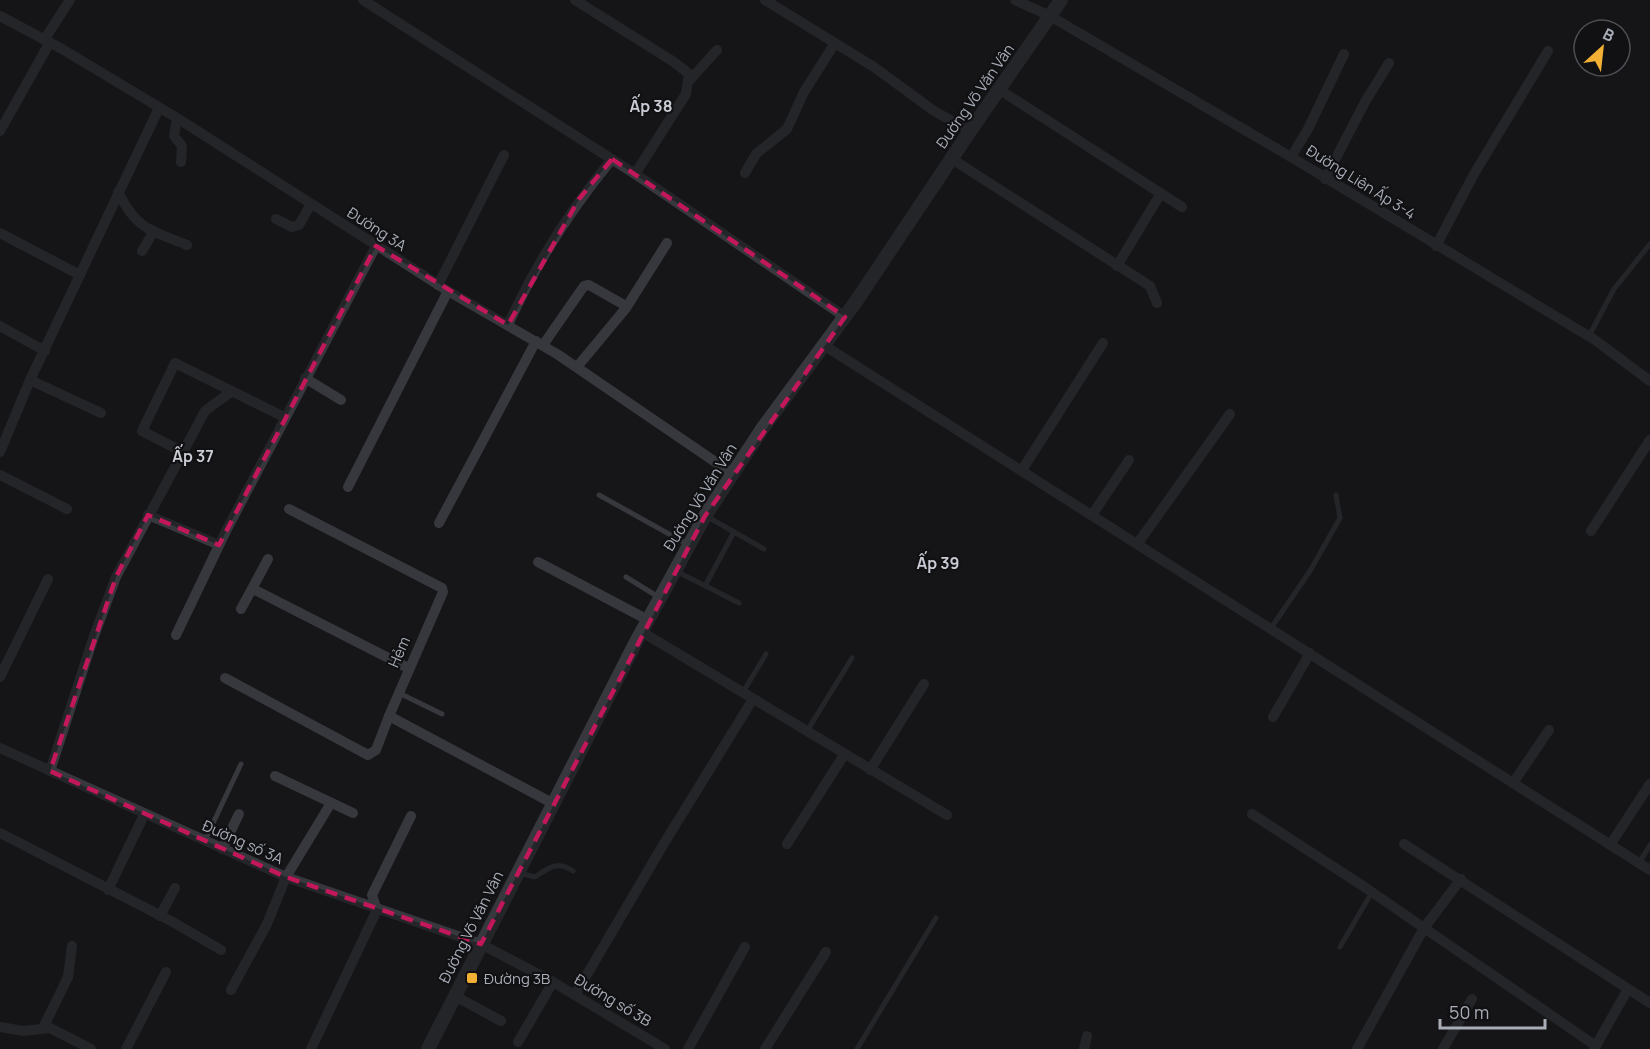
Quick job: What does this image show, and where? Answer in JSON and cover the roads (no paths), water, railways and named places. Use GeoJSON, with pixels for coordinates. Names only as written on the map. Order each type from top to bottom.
{"type":"FeatureCollection","features":[{"type":"Feature","properties":{"kind":"street"},"geometry":{"type":"LineString","coordinates":[[0,131],[4,115],[70,0]]}},
{"type":"Feature","properties":{"kind":"street"},"geometry":{"type":"LineString","coordinates":[[363,0],[635,174],[845,317]]}},
{"type":"Feature","properties":{"kind":"street"},"geometry":{"type":"LineString","coordinates":[[575,0],[674,62],[689,74],[686,94],[635,174]]}},
{"type":"Feature","properties":{"kind":"street"},"geometry":{"type":"LineString","coordinates":[[765,0],[874,67],[934,111],[970,131]]}},
{"type":"Feature","properties":{"kind":"street","name":"Đường Liên Ấp 3-4"},"geometry":{"type":"LineString","coordinates":[[1015,0],[1050,16],[1291,157],[1589,336],[1650,381]]}},
{"type":"Feature","properties":{"kind":"street","name":"Đường Võ Văn Vân"},"geometry":{"type":"LineString","coordinates":[[428,1049],[645,626],[705,516],[762,429],[825,346],[1061,0]]}},
{"type":"Feature","properties":{"kind":"street","name":"Đường 3A"},"geometry":{"type":"LineString","coordinates":[[0,16],[47,41],[177,118],[438,285],[540,343],[733,474]]}},
{"type":"Feature","properties":{"kind":"street"},"geometry":{"type":"LineString","coordinates":[[745,173],[756,154],[787,129],[804,92],[835,43]]}},
{"type":"Feature","properties":{"kind":"street"},"geometry":{"type":"LineString","coordinates":[[689,81],[717,50]]}},
{"type":"Feature","properties":{"kind":"street"},"geometry":{"type":"LineString","coordinates":[[1436,246],[1474,174],[1548,51]]}},
{"type":"Feature","properties":{"kind":"street"},"geometry":{"type":"LineString","coordinates":[[1291,157],[1308,129],[1344,54]]}},
{"type":"Feature","properties":{"kind":"street"},"geometry":{"type":"LineString","coordinates":[[1325,179],[1365,102],[1389,63]]}},
{"type":"Feature","properties":{"kind":"street"},"geometry":{"type":"LineString","coordinates":[[999,90],[1182,207]]}},
{"type":"Feature","properties":{"kind":"street"},"geometry":{"type":"LineString","coordinates":[[0,452],[30,380],[159,108]]}},
{"type":"Feature","properties":{"kind":"street"},"geometry":{"type":"LineString","coordinates":[[177,118],[174,136],[182,146],[181,162]]}},
{"type":"Feature","properties":{"kind":"street"},"geometry":{"type":"LineString","coordinates":[[438,285],[504,155]]}},
{"type":"Feature","properties":{"kind":"street"},"geometry":{"type":"LineString","coordinates":[[508,325],[539,266],[579,199],[612,159]]}},
{"type":"Feature","properties":{"kind":"street"},"geometry":{"type":"LineString","coordinates":[[952,159],[1150,286],[1157,303]]}},
{"type":"Feature","properties":{"kind":"street"},"geometry":{"type":"LineString","coordinates":[[118,192],[129,215],[154,231],[187,245]]}},
{"type":"Feature","properties":{"kind":"street"},"geometry":{"type":"LineString","coordinates":[[1117,266],[1161,193]]}},
{"type":"Feature","properties":{"kind":"street"},"geometry":{"type":"LineString","coordinates":[[276,219],[292,227],[299,225],[311,204]]}},
{"type":"Feature","properties":{"kind":"street"},"geometry":{"type":"LineString","coordinates":[[142,251],[154,231]]}},
{"type":"Feature","properties":{"kind":"street"},"geometry":{"type":"LineString","coordinates":[[0,233],[80,275]]}},
{"type":"Feature","properties":{"kind":"street"},"geometry":{"type":"LineString","coordinates":[[577,367],[626,306],[668,243]]}},
{"type":"Feature","properties":{"kind":"street"},"geometry":{"type":"LineString","coordinates":[[176,635],[284,417],[376,246]]}},
{"type":"Feature","properties":{"kind":"street"},"geometry":{"type":"LineString","coordinates":[[438,524],[540,343],[584,286],[589,285],[626,306]]}},
{"type":"Feature","properties":{"kind":"street"},"geometry":{"type":"LineString","coordinates":[[348,487],[448,291]]}},
{"type":"Feature","properties":{"kind":"street"},"geometry":{"type":"LineString","coordinates":[[0,326],[45,351]]}},
{"type":"Feature","properties":{"kind":"street"},"geometry":{"type":"LineString","coordinates":[[1022,470],[1103,343]]}},
{"type":"Feature","properties":{"kind":"street"},"geometry":{"type":"LineString","coordinates":[[825,346],[1650,870]]}},
{"type":"Feature","properties":{"kind":"street"},"geometry":{"type":"LineString","coordinates":[[183,452],[142,431],[175,363],[284,417]]}},
{"type":"Feature","properties":{"kind":"street"},"geometry":{"type":"LineString","coordinates":[[305,378],[341,400]]}},
{"type":"Feature","properties":{"kind":"street"},"geometry":{"type":"LineString","coordinates":[[30,380],[101,413]]}},
{"type":"Feature","properties":{"kind":"street"},"geometry":{"type":"LineString","coordinates":[[50,771],[94,636],[116,577],[205,411],[232,391]]}},
{"type":"Feature","properties":{"kind":"street"},"geometry":{"type":"LineString","coordinates":[[1138,543],[1230,414]]}},
{"type":"Feature","properties":{"kind":"street"},"geometry":{"type":"LineString","coordinates":[[1591,531],[1650,440]]}},
{"type":"Feature","properties":{"kind":"street"},"geometry":{"type":"LineString","coordinates":[[1092,514],[1129,460]]}},
{"type":"Feature","properties":{"kind":"street"},"geometry":{"type":"LineString","coordinates":[[0,475],[67,509]]}},
{"type":"Feature","properties":{"kind":"street","name":"Hẻm"},"geometry":{"type":"LineString","coordinates":[[225,678],[368,755],[376,750],[408,668],[443,592],[442,588],[289,509]]}},
{"type":"Feature","properties":{"kind":"street"},"geometry":{"type":"LineString","coordinates":[[148,515],[219,545]]}},
{"type":"Feature","properties":{"kind":"street"},"geometry":{"type":"LineString","coordinates":[[241,609],[268,559]]}},
{"type":"Feature","properties":{"kind":"street"},"geometry":{"type":"LineString","coordinates":[[538,562],[645,626],[806,733],[947,815]]}},
{"type":"Feature","properties":{"kind":"street"},"geometry":{"type":"LineString","coordinates":[[0,676],[48,579]]}},
{"type":"Feature","properties":{"kind":"street"},"geometry":{"type":"LineString","coordinates":[[253,589],[408,668]]}},
{"type":"Feature","properties":{"kind":"street"},"geometry":{"type":"LineString","coordinates":[[1273,717],[1310,653]]}},
{"type":"Feature","properties":{"kind":"street"},"geometry":{"type":"LineString","coordinates":[[870,770],[924,684]]}},
{"type":"Feature","properties":{"kind":"street"},"geometry":{"type":"LineString","coordinates":[[575,995],[663,845],[753,699]]}},
{"type":"Feature","properties":{"kind":"street"},"geometry":{"type":"LineString","coordinates":[[389,716],[554,804]]}},
{"type":"Feature","properties":{"kind":"street"},"geometry":{"type":"LineString","coordinates":[[1513,783],[1549,730]]}},
{"type":"Feature","properties":{"kind":"street","name":"Đường số 3A"},"geometry":{"type":"LineString","coordinates":[[0,748],[144,815],[286,877],[481,944]]}},
{"type":"Feature","properties":{"kind":"street"},"geometry":{"type":"LineString","coordinates":[[787,844],[844,755]]}},
{"type":"Feature","properties":{"kind":"street"},"geometry":{"type":"LineString","coordinates":[[275,776],[353,813]]}},
{"type":"Feature","properties":{"kind":"street"},"geometry":{"type":"LineString","coordinates":[[1610,844],[1650,784]]}},
{"type":"Feature","properties":{"kind":"street"},"geometry":{"type":"LineString","coordinates":[[231,990],[267,924],[286,877],[331,802]]}},
{"type":"Feature","properties":{"kind":"street"},"geometry":{"type":"LineString","coordinates":[[222,849],[239,814]]}},
{"type":"Feature","properties":{"kind":"street"},"geometry":{"type":"LineString","coordinates":[[1252,814],[1372,892],[1595,1047],[1628,989]]}},
{"type":"Feature","properties":{"kind":"street"},"geometry":{"type":"LineString","coordinates":[[108,890],[144,815]]}},
{"type":"Feature","properties":{"kind":"street"},"geometry":{"type":"LineString","coordinates":[[311,1049],[377,910],[372,895],[411,816]]}},
{"type":"Feature","properties":{"kind":"street"},"geometry":{"type":"LineString","coordinates":[[0,833],[221,950]]}},
{"type":"Feature","properties":{"kind":"street"},"geometry":{"type":"LineString","coordinates":[[1404,844],[1650,1003]]}},
{"type":"Feature","properties":{"kind":"street"},"geometry":{"type":"LineString","coordinates":[[1357,1049],[1424,928],[1461,879]]}},
{"type":"Feature","properties":{"kind":"street"},"geometry":{"type":"LineString","coordinates":[[160,916],[175,888]]}},
{"type":"Feature","properties":{"kind":"street","name":"Đường số 3B"},"geometry":{"type":"LineString","coordinates":[[481,944],[553,982],[665,1049]]}},
{"type":"Feature","properties":{"kind":"street"},"geometry":{"type":"LineString","coordinates":[[43,1028],[68,977],[72,946]]}},
{"type":"Feature","properties":{"kind":"street"},"geometry":{"type":"LineString","coordinates":[[687,1049],[745,947]]}},
{"type":"Feature","properties":{"kind":"street"},"geometry":{"type":"LineString","coordinates":[[765,1049],[826,952]]}},
{"type":"Feature","properties":{"kind":"street"},"geometry":{"type":"LineString","coordinates":[[126,1049],[166,972]]}},
{"type":"Feature","properties":{"kind":"street"},"geometry":{"type":"LineString","coordinates":[[518,1042],[553,982]]}},
{"type":"Feature","properties":{"kind":"street"},"geometry":{"type":"LineString","coordinates":[[455,996],[501,1021]]}},
{"type":"Feature","properties":{"kind":"street"},"geometry":{"type":"LineString","coordinates":[[1443,1049],[1472,999]]}},
{"type":"Feature","properties":{"kind":"street"},"geometry":{"type":"LineString","coordinates":[[0,1027],[23,1031],[50,1028],[91,1049]]}},
{"type":"Feature","properties":{"kind":"street"},"geometry":{"type":"LineString","coordinates":[[1084,1049],[1088,1035]]}},
{"type":"Feature","properties":{"kind":"lane"},"geometry":{"type":"LineString","coordinates":[[1589,336],[1614,289],[1650,244]]}},
{"type":"Feature","properties":{"kind":"lane"},"geometry":{"type":"LineString","coordinates":[[599,495],[689,544]]}},
{"type":"Feature","properties":{"kind":"lane"},"geometry":{"type":"LineString","coordinates":[[1271,628],[1310,571],[1340,518],[1336,495]]}},
{"type":"Feature","properties":{"kind":"lane"},"geometry":{"type":"LineString","coordinates":[[705,516],[764,549]]}},
{"type":"Feature","properties":{"kind":"lane"},"geometry":{"type":"LineString","coordinates":[[705,586],[734,532]]}},
{"type":"Feature","properties":{"kind":"lane"},"geometry":{"type":"LineString","coordinates":[[675,571],[739,603]]}},
{"type":"Feature","properties":{"kind":"lane"},"geometry":{"type":"LineString","coordinates":[[626,577],[660,598]]}},
{"type":"Feature","properties":{"kind":"lane"},"geometry":{"type":"LineString","coordinates":[[743,692],[766,654]]}},
{"type":"Feature","properties":{"kind":"lane"},"geometry":{"type":"LineString","coordinates":[[806,733],[852,658]]}},
{"type":"Feature","properties":{"kind":"lane"},"geometry":{"type":"LineString","coordinates":[[399,693],[442,714]]}},
{"type":"Feature","properties":{"kind":"lane"},"geometry":{"type":"LineString","coordinates":[[204,842],[241,764]]}},
{"type":"Feature","properties":{"kind":"lane"},"geometry":{"type":"LineString","coordinates":[[1639,863],[1650,845]]}},
{"type":"Feature","properties":{"kind":"lane"},"geometry":{"type":"LineString","coordinates":[[518,873],[535,877],[551,866],[565,865],[573,871]]}},
{"type":"Feature","properties":{"kind":"lane"},"geometry":{"type":"LineString","coordinates":[[1340,947],[1372,892]]}},
{"type":"Feature","properties":{"kind":"lane"},"geometry":{"type":"LineString","coordinates":[[857,1049],[936,918]]}},
{"type":"Feature","properties":{"kind":"place","name":"Đường 3B"},"geometry":{"type":"Point","coordinates":[472,978]}},
{"type":"Feature","properties":{"kind":"district","name":"Ấp 38"},"geometry":{"type":"Point","coordinates":[651,106]}},
{"type":"Feature","properties":{"kind":"district","name":"Ấp 37"},"geometry":{"type":"Point","coordinates":[193,456]}},
{"type":"Feature","properties":{"kind":"district","name":"Ấp 39"},"geometry":{"type":"Point","coordinates":[938,563]}}]}
